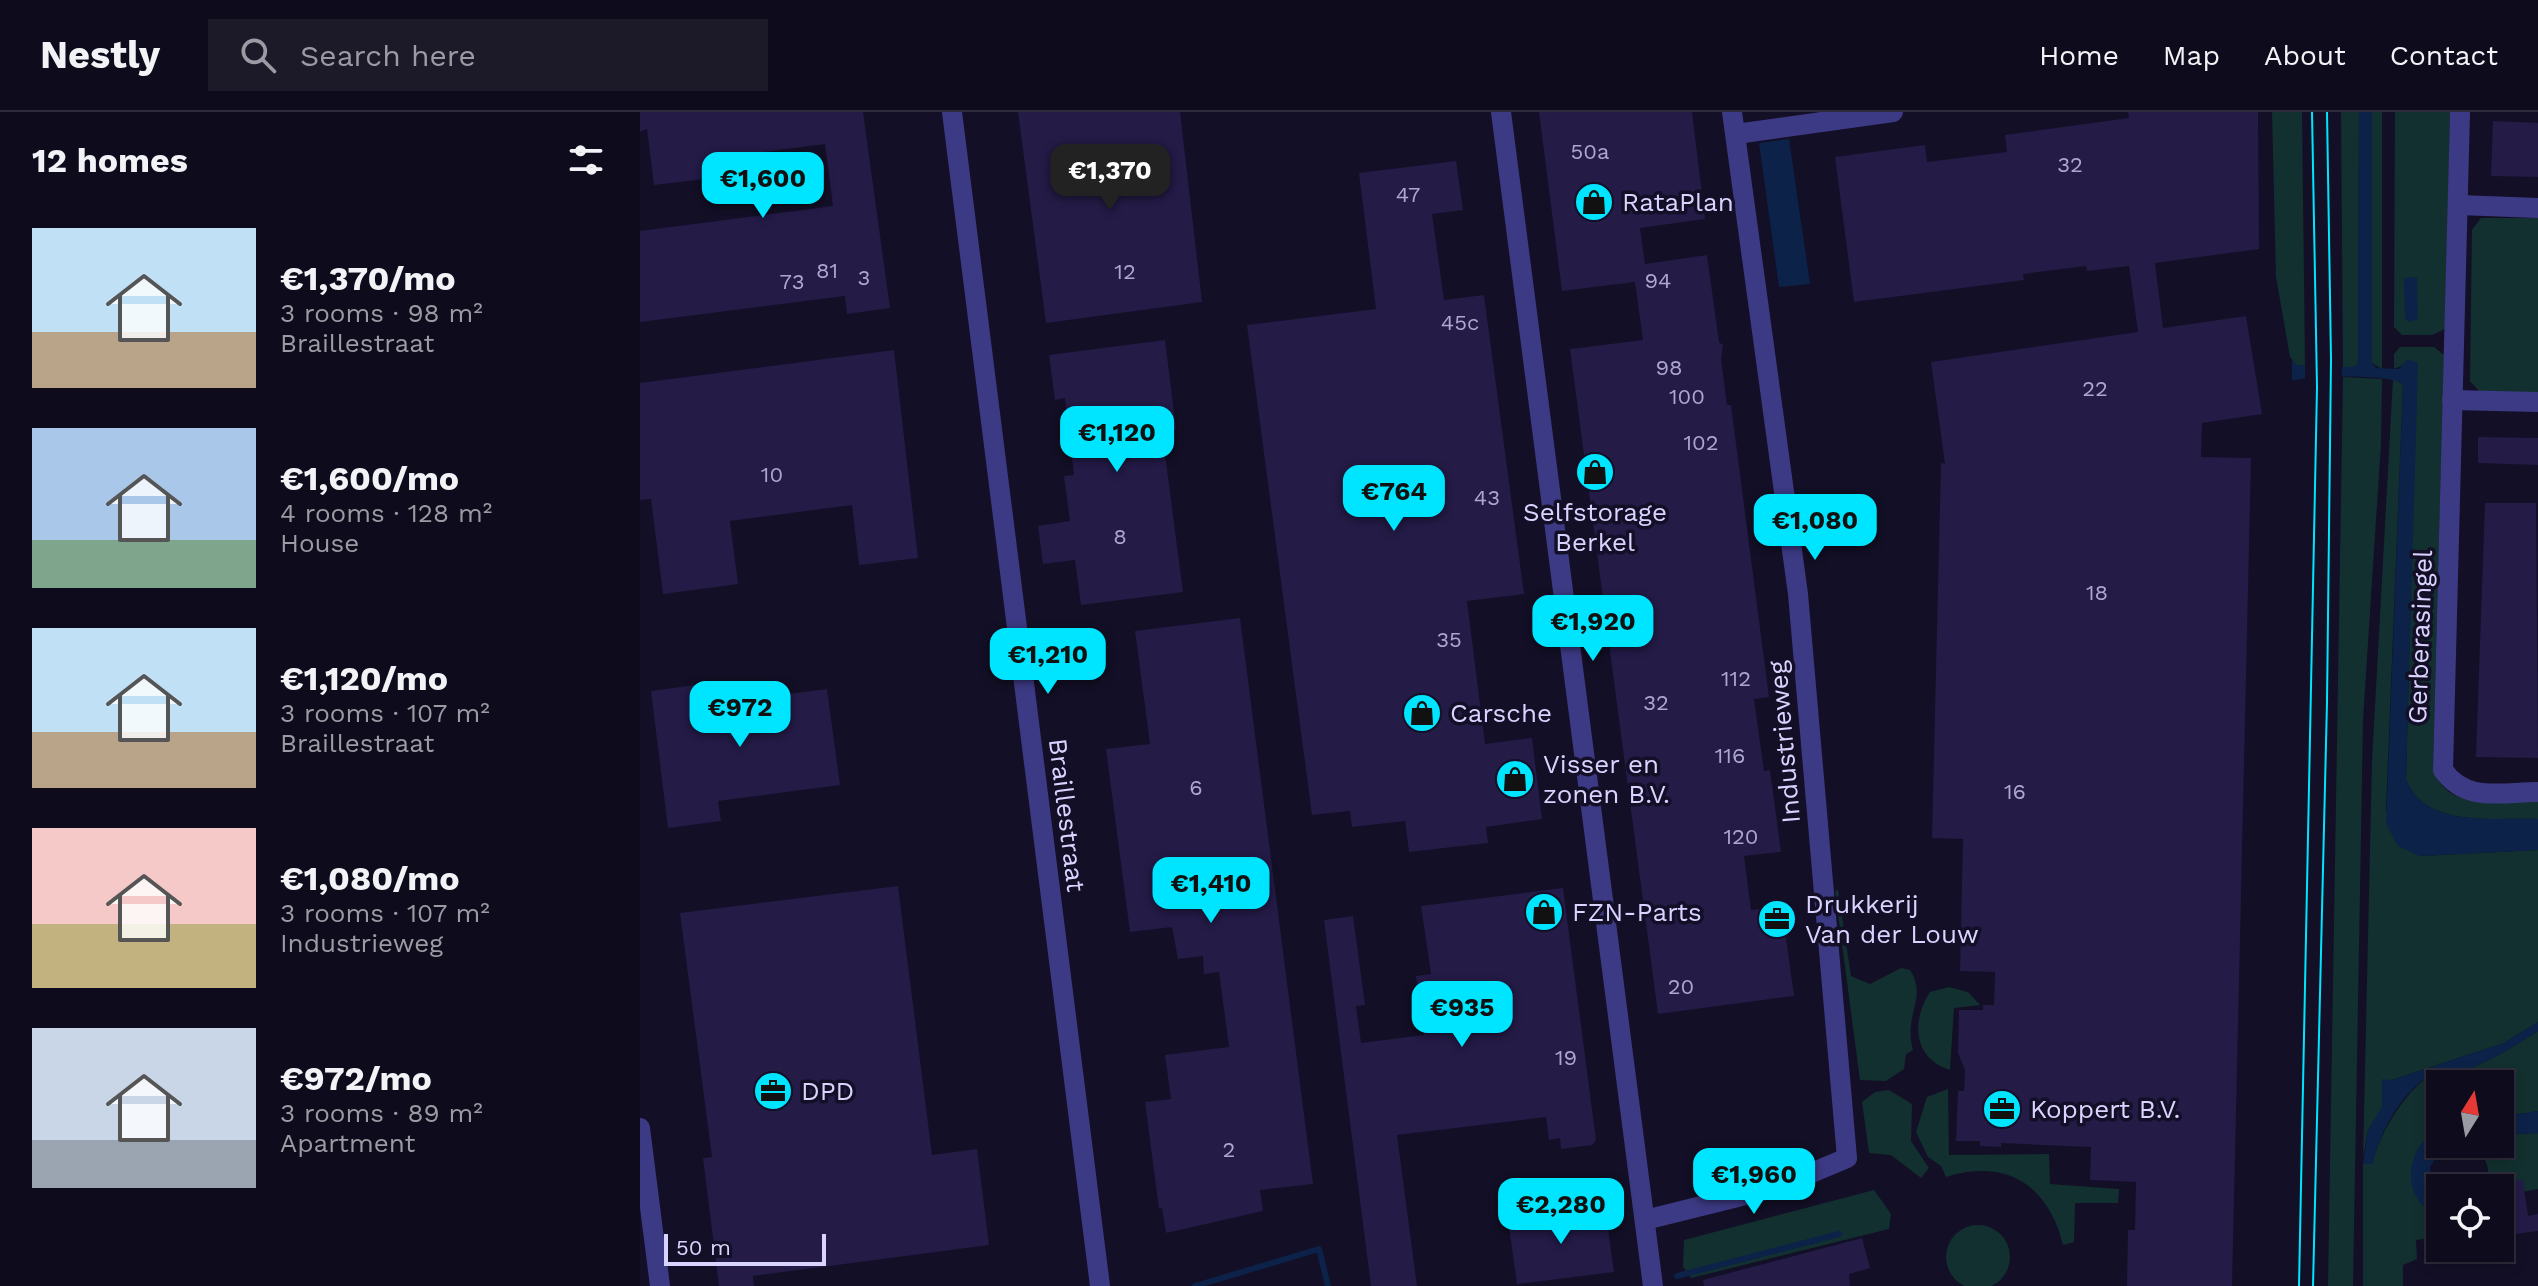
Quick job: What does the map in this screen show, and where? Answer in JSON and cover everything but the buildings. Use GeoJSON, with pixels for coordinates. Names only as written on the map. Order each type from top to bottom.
{"type":"FeatureCollection","features":[{"type":"Feature","properties":{"kind":"street","name":"Braillestraat"},"geometry":{"type":"LineString","coordinates":[[952,112],[1100,1286]]}},
{"type":"Feature","properties":{"kind":"street"},"geometry":{"type":"LineString","coordinates":[[1501,112],[1653,1286]]}},
{"type":"Feature","properties":{"kind":"street","name":"Industrieweg"},"geometry":{"type":"LineString","coordinates":[[1645,1220],[1778,1187],[1847,1158],[1798,594],[1732,112]]}},
{"type":"Feature","properties":{"kind":"street"},"geometry":{"type":"LineString","coordinates":[[1736,134],[1893,112]]}},
{"type":"Feature","properties":{"kind":"street","name":"Gerberasingel"},"geometry":{"type":"LineString","coordinates":[[2460,112],[2443,770],[2453,785],[2464,792],[2538,792]]}},
{"type":"Feature","properties":{"kind":"street"},"geometry":{"type":"LineString","coordinates":[[2459,205],[2538,208]]}},
{"type":"Feature","properties":{"kind":"street"},"geometry":{"type":"LineString","coordinates":[[2452,400],[2538,402]]}},
{"type":"Feature","properties":{"kind":"street"},"geometry":{"type":"LineString","coordinates":[[640,1128],[647,1242],[660,1286]]}},
{"type":"Feature","properties":{"kind":"green space"},"geometry":{"type":"Polygon","coordinates":[[[2272,112],[2302,112],[2305,365],[2296,365],[2290,357],[2276,277],[2272,112]]]}},
{"type":"Feature","properties":{"kind":"green space"},"geometry":{"type":"Polygon","coordinates":[[[2341,112],[2359,112],[2358,363],[2354,367],[2343,367],[2341,112]]]}},
{"type":"Feature","properties":{"kind":"green space"},"geometry":{"type":"Polygon","coordinates":[[[2372,112],[2382,112],[2382,369],[2372,363],[2372,112]]]}},
{"type":"Feature","properties":{"kind":"green space"},"geometry":{"type":"Polygon","coordinates":[[[2395,112],[2450,112],[2445,329],[2432,335],[2402,335],[2394,327],[2395,112]]]}},
{"type":"Feature","properties":{"kind":"green space"},"geometry":{"type":"Polygon","coordinates":[[[2481,218],[2538,218],[2538,393],[2479,391],[2470,381],[2472,230],[2481,218]]]}},
{"type":"Feature","properties":{"kind":"green space"},"geometry":{"type":"Polygon","coordinates":[[[2400,347],[2434,347],[2444,355],[2433,769],[2440,783],[2463,798],[2492,802],[2538,801],[2538,819],[2482,819],[2445,813],[2416,796],[2406,780],[2414,469],[2404,365],[2394,369],[2394,354],[2400,347]]]}},
{"type":"Feature","properties":{"kind":"green space"},"geometry":{"type":"Polygon","coordinates":[[[2343,377],[2382,379],[2381,443],[2363,720],[2353,1286],[2328,1286],[2343,377]]]}},
{"type":"Feature","properties":{"kind":"green space"},"geometry":{"type":"Polygon","coordinates":[[[2393,379],[2403,384],[2386,810],[2419,856],[2538,850],[2538,1022],[2504,1043],[2392,1080],[2383,1107],[2368,1130],[2363,1157],[2372,761],[2393,379]]]}},
{"type":"Feature","properties":{"kind":"green space"},"geometry":{"type":"Polygon","coordinates":[[[1838,890],[1851,976],[1870,984],[1901,968],[1910,970],[1915,980],[1917,989],[1911,1027],[1913,1050],[1906,1054],[1904,1069],[1886,1081],[1860,1080],[1835,891],[1838,890]]]}},
{"type":"Feature","properties":{"kind":"green space"},"geometry":{"type":"Polygon","coordinates":[[[1949,987],[1968,992],[1980,1005],[1954,1008],[1950,1070],[1929,1057],[1922,1048],[1918,1026],[1930,992],[1949,987]]]}},
{"type":"Feature","properties":{"kind":"green space"},"geometry":{"type":"Polygon","coordinates":[[[2538,1031],[2538,1111],[2514,1115],[2514,1070],[2466,1070],[2538,1031]]]}},
{"type":"Feature","properties":{"kind":"green space"},"geometry":{"type":"Polygon","coordinates":[[[2426,1079],[2426,1138],[2417,1150],[2426,1188],[2426,1238],[2416,1240],[2417,1259],[2403,1265],[2403,1286],[2363,1286],[2363,1164],[2373,1163],[2389,1124],[2426,1079]]]}},
{"type":"Feature","properties":{"kind":"green space"},"geometry":{"type":"Polygon","coordinates":[[[1948,1089],[1949,1155],[2049,1154],[2050,1184],[2119,1189],[2118,1203],[2075,1203],[2074,1242],[2063,1245],[2047,1207],[2022,1182],[1988,1171],[1946,1177],[1941,1166],[1928,1157],[1916,1132],[1927,1097],[1948,1089]]]}},
{"type":"Feature","properties":{"kind":"green space"},"geometry":{"type":"Polygon","coordinates":[[[1889,1090],[1912,1104],[1911,1141],[1929,1168],[1921,1178],[1891,1155],[1869,1153],[1862,1102],[1875,1092],[1889,1090]]]}},
{"type":"Feature","properties":{"kind":"green space"},"geometry":{"type":"Polygon","coordinates":[[[2538,1133],[2538,1189],[2514,1193],[2514,1174],[2488,1174],[2483,1158],[2514,1158],[2514,1134],[2538,1133]]]}},
{"type":"Feature","properties":{"kind":"green space"},"geometry":{"type":"Polygon","coordinates":[[[1874,1190],[1891,1214],[1889,1229],[1691,1278],[1683,1267],[1684,1240],[1874,1190]]]}},
{"type":"Feature","properties":{"kind":"green space"},"geometry":{"type":"Polygon","coordinates":[[[1972,1225],[1984,1225],[1996,1230],[2005,1239],[2010,1251],[2010,1263],[2005,1275],[1990,1287],[1960,1284],[1951,1275],[1946,1263],[1946,1251],[1951,1239],[1960,1230],[1972,1225]]]}},
{"type":"Feature","properties":{"kind":"water"},"geometry":{"type":"Polygon","coordinates":[[[2359,112],[2372,112],[2372,363],[2376,368],[2399,369],[2408,359],[2418,363],[2406,780],[2416,796],[2445,813],[2482,819],[2538,819],[2538,850],[2419,856],[2398,846],[2386,824],[2403,384],[2383,378],[2349,376],[2292,381],[2292,361],[2297,365],[2354,367],[2358,363],[2359,112]]]}},
{"type":"Feature","properties":{"kind":"water"},"geometry":{"type":"Polygon","coordinates":[[[1789,139],[1810,284],[1779,287],[1759,143],[1789,139]]]}},
{"type":"Feature","properties":{"kind":"water"},"geometry":{"type":"Polygon","coordinates":[[[2417,277],[2418,319],[2410,322],[2405,319],[2404,278],[2417,277]]]}},
{"type":"Feature","properties":{"kind":"water"},"geometry":{"type":"Polygon","coordinates":[[[2538,1022],[2538,1031],[2476,1066],[2466,1070],[2426,1070],[2426,1078],[2406,1096],[2388,1123],[2373,1164],[2363,1164],[2368,1130],[2382,1107],[2382,1079],[2392,1080],[2504,1043],[2538,1022]]]}},
{"type":"Feature","properties":{"kind":"water"},"geometry":{"type":"Polygon","coordinates":[[[2538,1111],[2538,1133],[2514,1134],[2514,1115],[2538,1111]]]}},
{"type":"Feature","properties":{"kind":"water"},"geometry":{"type":"Polygon","coordinates":[[[2426,1139],[2426,1158],[2436,1158],[2430,1167],[2431,1174],[2426,1174],[2426,1208],[2412,1187],[2413,1160],[2426,1139]]]}},
{"type":"Feature","properties":{"kind":"pier"},"geometry":{"type":"Polygon","coordinates":[[[2305,361],[2342,363],[2342,381],[2305,383],[2305,361]]]}},
{"type":"Feature","properties":{"kind":"waterway"},"geometry":{"type":"LineString","coordinates":[[1677,1276],[1839,1234]]}},
{"type":"Feature","properties":{"kind":"waterway"},"geometry":{"type":"LineString","coordinates":[[1195,1286],[1319,1249],[1328,1286]]}},
{"type":"Feature","properties":{"kind":"tram line"},"geometry":{"type":"LineString","coordinates":[[2299,1286],[2317,387],[2312,112]]}},
{"type":"Feature","properties":{"kind":"tram line"},"geometry":{"type":"LineString","coordinates":[[2313,1286],[2327,702],[2331,359],[2327,112]]}},
{"type":"Feature","properties":{"kind":"place","name":"RataPlan"},"geometry":{"type":"Point","coordinates":[1594,202]}},
{"type":"Feature","properties":{"kind":"place","name":"Selfstorage Berkel"},"geometry":{"type":"Point","coordinates":[1595,472]}},
{"type":"Feature","properties":{"kind":"place","name":"Carsche"},"geometry":{"type":"Point","coordinates":[1422,713]}},
{"type":"Feature","properties":{"kind":"place","name":"Visser en zonen B.V."},"geometry":{"type":"Point","coordinates":[1515,779]}},
{"type":"Feature","properties":{"kind":"place","name":"FZN-Parts"},"geometry":{"type":"Point","coordinates":[1544,912]}},
{"type":"Feature","properties":{"kind":"place","name":"Drukkerij Van der Louw"},"geometry":{"type":"Point","coordinates":[1777,919]}},
{"type":"Feature","properties":{"kind":"place","name":"DPD"},"geometry":{"type":"Point","coordinates":[773,1091]}},
{"type":"Feature","properties":{"kind":"place","name":"Koppert B.V."},"geometry":{"type":"Point","coordinates":[2002,1109]}}]}
